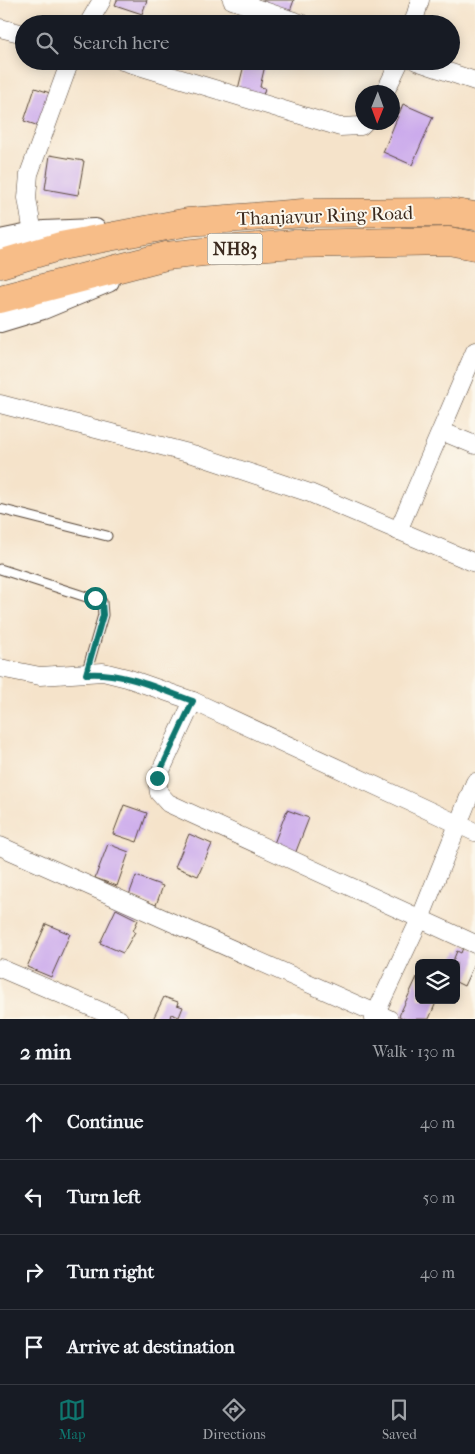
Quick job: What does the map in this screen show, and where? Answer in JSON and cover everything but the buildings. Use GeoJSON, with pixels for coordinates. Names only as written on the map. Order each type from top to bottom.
{"type":"FeatureCollection","features":[{"type":"Feature","properties":{"kind":"highway","name":"Thanjavur Ring Road"},"geometry":{"type":"LineString","coordinates":[[0,264],[61,246],[188,222],[303,213],[449,212],[475,216]]}},
{"type":"Feature","properties":{"kind":"highway","name":"Thanjavur Ring Road"},"geometry":{"type":"LineString","coordinates":[[0,299],[166,256],[293,244],[449,241],[475,246]]}},
{"type":"Feature","properties":{"kind":"street"},"geometry":{"type":"LineString","coordinates":[[93,15],[102,0]]}},
{"type":"Feature","properties":{"kind":"street"},"geometry":{"type":"LineString","coordinates":[[232,0],[276,15]]}},
{"type":"Feature","properties":{"kind":"street"},"geometry":{"type":"LineString","coordinates":[[415,15],[420,0]]}},
{"type":"Feature","properties":{"kind":"street"},"geometry":{"type":"LineString","coordinates":[[0,28],[15,32]]}},
{"type":"Feature","properties":{"kind":"street"},"geometry":{"type":"LineString","coordinates":[[33,234],[27,198],[29,174],[67,70]]}},
{"type":"Feature","properties":{"kind":"street"},"geometry":{"type":"LineString","coordinates":[[152,70],[340,127],[355,126]]}},
{"type":"Feature","properties":{"kind":"street"},"geometry":{"type":"LineString","coordinates":[[388,85],[396,70]]}},
{"type":"Feature","properties":{"kind":"street"},"geometry":{"type":"LineString","coordinates":[[443,70],[475,81]]}},
{"type":"Feature","properties":{"kind":"street"},"geometry":{"type":"LineString","coordinates":[[0,241],[44,232],[150,229]]}},
{"type":"Feature","properties":{"kind":"street"},"geometry":{"type":"LineString","coordinates":[[0,321],[42,308],[166,256]]}},
{"type":"Feature","properties":{"kind":"street"},"geometry":{"type":"LineString","coordinates":[[398,530],[475,351]]}},
{"type":"Feature","properties":{"kind":"street"},"geometry":{"type":"LineString","coordinates":[[0,404],[196,456],[310,493],[475,564]]}},
{"type":"Feature","properties":{"kind":"street"},"geometry":{"type":"LineString","coordinates":[[441,431],[475,445]]}},
{"type":"Feature","properties":{"kind":"street"},"geometry":{"type":"LineString","coordinates":[[0,668],[40,676],[103,672],[127,678],[193,701],[475,832]]}},
{"type":"Feature","properties":{"kind":"street"},"geometry":{"type":"LineString","coordinates":[[193,701],[157,778],[159,793],[168,803],[475,944]]}},
{"type":"Feature","properties":{"kind":"street"},"geometry":{"type":"LineString","coordinates":[[0,846],[379,1017],[475,782]]}},
{"type":"Feature","properties":{"kind":"street"},"geometry":{"type":"LineString","coordinates":[[0,968],[118,1019]]}},
{"type":"Feature","properties":{"kind":"lane"},"geometry":{"type":"LineString","coordinates":[[0,510],[107,536]]}},
{"type":"Feature","properties":{"kind":"lane"},"geometry":{"type":"LineString","coordinates":[[0,569],[102,602],[103,615],[86,674]]}},
{"type":"Feature","properties":{"kind":"route"},"geometry":{"type":"LineString","coordinates":[[95,598],[102,602],[104,608],[86,674],[103,672],[127,678],[193,701],[157,778]]}}]}
